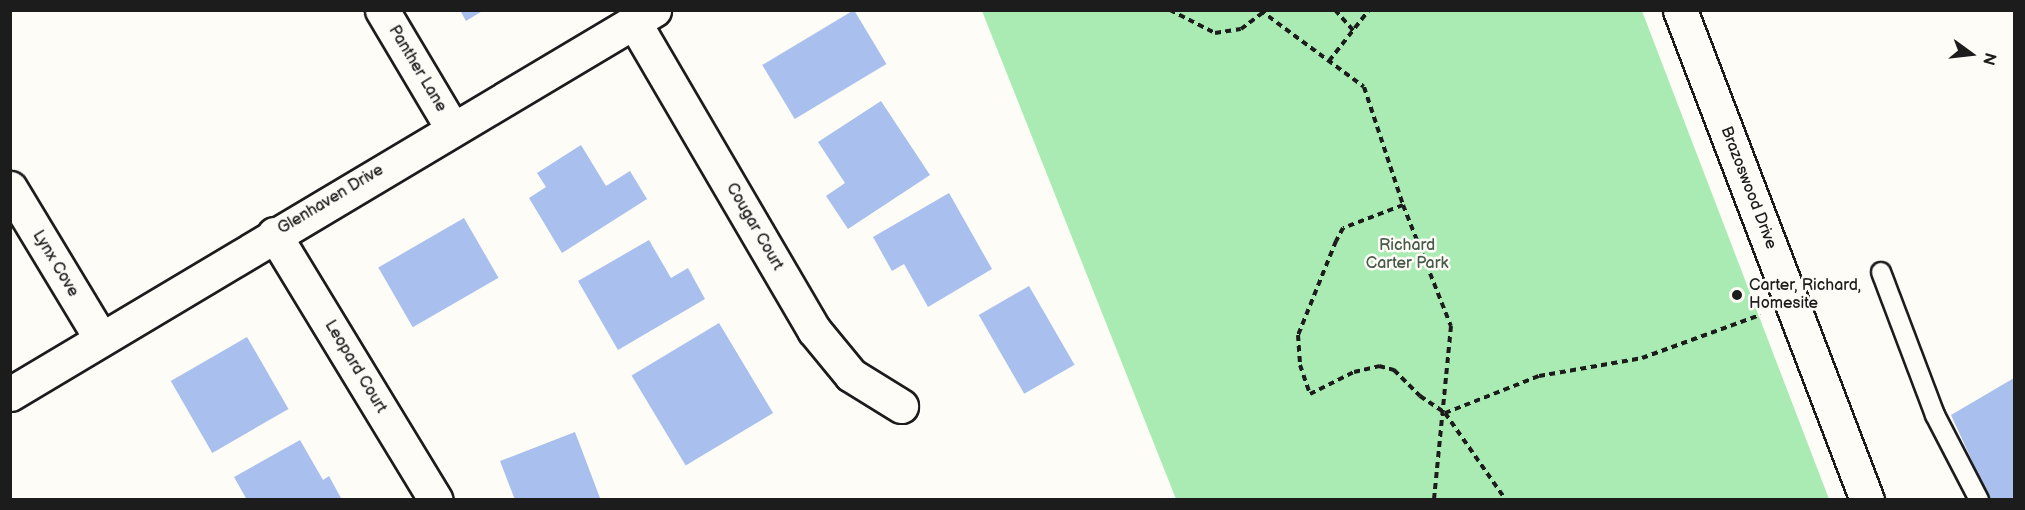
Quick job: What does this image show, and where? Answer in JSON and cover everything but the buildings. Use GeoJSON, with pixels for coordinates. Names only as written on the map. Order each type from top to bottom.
{"type":"FeatureCollection","features":[{"type":"Feature","properties":{"kind":"street","name":"Panther Lane"},"geometry":{"type":"LineString","coordinates":[[382,10],[452,128]]}},
{"type":"Feature","properties":{"kind":"street","name":"Brazoswood Drive"},"geometry":{"type":"LineString","coordinates":[[1680,10],[1867,500]]}},
{"type":"Feature","properties":{"kind":"street","name":"Glenhaven Drive"},"geometry":{"type":"LineString","coordinates":[[10,394],[274,234],[644,16]]}},
{"type":"Feature","properties":{"kind":"street","name":"Cougar Court"},"geometry":{"type":"LineString","coordinates":[[644,16],[814,330],[851,375],[901,406]]}},
{"type":"Feature","properties":{"kind":"street","name":"Lynx Cove"},"geometry":{"type":"LineString","coordinates":[[10,188],[100,339]]}},
{"type":"Feature","properties":{"kind":"street","name":"Leopard Court"},"geometry":{"type":"LineString","coordinates":[[274,234],[436,500]]}},
{"type":"Feature","properties":{"kind":"lane"},"geometry":{"type":"LineString","coordinates":[[1881,272],[1935,415],[1979,500]]}},
{"type":"Feature","properties":{"kind":"path"},"geometry":{"type":"LineString","coordinates":[[1170,10],[1215,33],[1241,29],[1263,11],[1364,87],[1403,206],[1451,326],[1445,413],[1434,500]]}},
{"type":"Feature","properties":{"kind":"path"},"geometry":{"type":"LineString","coordinates":[[1335,10],[1355,32]]}},
{"type":"Feature","properties":{"kind":"path"},"geometry":{"type":"LineString","coordinates":[[1329,61],[1355,32],[1369,10]]}},
{"type":"Feature","properties":{"kind":"path"},"geometry":{"type":"LineString","coordinates":[[1403,206],[1343,228],[1302,321],[1297,347],[1300,365],[1310,394],[1354,372],[1379,366],[1395,370],[1420,396],[1445,413],[1506,500]]}},
{"type":"Feature","properties":{"kind":"path"},"geometry":{"type":"LineString","coordinates":[[1445,413],[1539,376],[1641,358],[1793,306]]}},
{"type":"Feature","properties":{"kind":"green space","name":"Richard Carter Park"},"geometry":{"type":"Polygon","coordinates":[[[982,11],[1642,11],[1829,499],[1176,499],[982,11]]]}},
{"type":"Feature","properties":{"kind":"place","name":"Carter, Richard, Homesite"},"geometry":{"type":"Point","coordinates":[1737,295]}}]}
